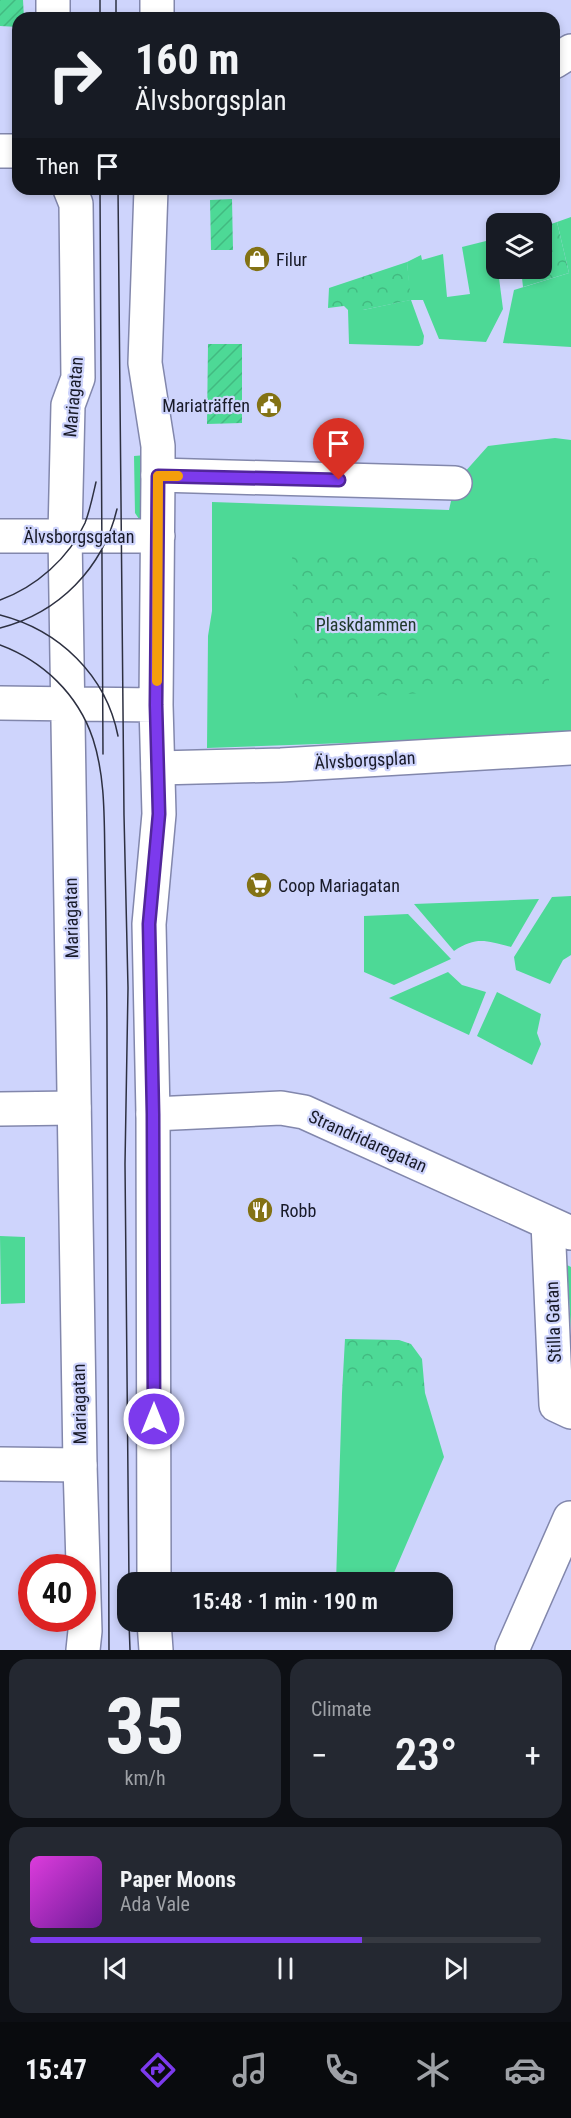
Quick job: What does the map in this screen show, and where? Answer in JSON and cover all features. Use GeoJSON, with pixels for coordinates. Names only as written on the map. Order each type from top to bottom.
{"type":"FeatureCollection","features":[{"type":"Feature","properties":{"kind":"street","name":"Mariagatan"},"geometry":{"type":"LineString","coordinates":[[72,195],[76,204],[78,378],[69,405],[65,535],[80,1465],[85,1631],[83,1650]]}},
{"type":"Feature","properties":{"kind":"street"},"geometry":{"type":"LineString","coordinates":[[151,195],[145,363],[158,446],[156,705],[159,814],[149,924],[153,1114],[154,1572]]}},
{"type":"Feature","properties":{"kind":"street"},"geometry":{"type":"LineString","coordinates":[[158,476],[455,483]]}},
{"type":"Feature","properties":{"kind":"street","name":"Älvsborgsgatan"},"geometry":{"type":"LineString","coordinates":[[0,536],[158,536]]}},
{"type":"Feature","properties":{"kind":"street"},"geometry":{"type":"LineString","coordinates":[[0,703],[156,705]]}},
{"type":"Feature","properties":{"kind":"street","name":"Älvsborgsplan"},"geometry":{"type":"LineString","coordinates":[[158,768],[281,765],[571,748]]}},
{"type":"Feature","properties":{"kind":"street"},"geometry":{"type":"LineString","coordinates":[[0,1109],[74,1108]]}},
{"type":"Feature","properties":{"kind":"street","name":"Strandridaregatan"},"geometry":{"type":"LineString","coordinates":[[153,1114],[281,1108],[304,1112],[560,1228]]}},
{"type":"Feature","properties":{"kind":"street","name":"Stilla Gatan"},"geometry":{"type":"LineString","coordinates":[[560,1228],[556,1405],[571,1412]]}},
{"type":"Feature","properties":{"kind":"street"},"geometry":{"type":"LineString","coordinates":[[0,1464],[80,1465]]}},
{"type":"Feature","properties":{"kind":"street"},"geometry":{"type":"LineString","coordinates":[[512,1650],[570,1518]]}},
{"type":"Feature","properties":{"kind":"street"},"geometry":{"type":"LineString","coordinates":[[155,1632],[156,1650]]}},
{"type":"Feature","properties":{"kind":"green space"},"geometry":{"type":"Polygon","coordinates":[[[0,0],[23,0],[24,12],[12,12],[12,27],[0,26],[0,0]]]}},
{"type":"Feature","properties":{"kind":"green space"},"geometry":{"type":"Polygon","coordinates":[[[232,199],[233,250],[211,250],[210,200],[232,199]]]}},
{"type":"Feature","properties":{"kind":"green space"},"geometry":{"type":"Polygon","coordinates":[[[571,217],[571,347],[503,343],[514,290],[569,273],[557,222],[571,217]]]}},
{"type":"Feature","properties":{"kind":"green space"},"geometry":{"type":"Polygon","coordinates":[[[557,222],[569,273],[552,278],[552,224],[557,222]]]}},
{"type":"Feature","properties":{"kind":"green space"},"geometry":{"type":"Polygon","coordinates":[[[486,241],[486,279],[499,279],[503,309],[486,342],[439,339],[423,300],[411,300],[424,336],[423,344],[419,346],[349,344],[348,310],[363,310],[410,300],[407,262],[421,255],[422,260],[443,254],[447,297],[470,294],[462,247],[486,241]]]}},
{"type":"Feature","properties":{"kind":"green space"},"geometry":{"type":"Polygon","coordinates":[[[407,262],[411,300],[363,310],[348,310],[344,306],[328,308],[329,288],[407,262]]]}},
{"type":"Feature","properties":{"kind":"green space"},"geometry":{"type":"Polygon","coordinates":[[[522,279],[549,279],[523,287],[522,279]]]}},
{"type":"Feature","properties":{"kind":"green space"},"geometry":{"type":"Polygon","coordinates":[[[208,344],[242,344],[242,423],[207,424],[208,344]]]}},
{"type":"Feature","properties":{"kind":"green space"},"geometry":{"type":"Polygon","coordinates":[[[555,438],[571,440],[571,735],[207,748],[208,636],[212,611],[212,502],[449,510],[455,483],[488,446],[555,438]]]}},
{"type":"Feature","properties":{"kind":"green space"},"geometry":{"type":"Polygon","coordinates":[[[146,455],[142,519],[139,519],[135,513],[134,456],[146,455]]]}},
{"type":"Feature","properties":{"kind":"green space","name":"Plaskdammen"},"geometry":{"type":"Polygon","coordinates":[[[292,549],[550,559],[549,685],[295,701],[292,549]]]}},
{"type":"Feature","properties":{"kind":"green space"},"geometry":{"type":"Polygon","coordinates":[[[571,896],[571,955],[563,960],[550,984],[516,970],[514,957],[552,897],[571,896]]]}},
{"type":"Feature","properties":{"kind":"green space"},"geometry":{"type":"Polygon","coordinates":[[[539,899],[511,947],[482,941],[469,943],[454,951],[414,904],[539,899]]]}},
{"type":"Feature","properties":{"kind":"green space"},"geometry":{"type":"Polygon","coordinates":[[[408,914],[451,959],[394,985],[364,972],[364,916],[408,914]]]}},
{"type":"Feature","properties":{"kind":"green space"},"geometry":{"type":"Polygon","coordinates":[[[448,972],[462,985],[486,992],[469,1035],[389,998],[448,972]]]}},
{"type":"Feature","properties":{"kind":"green space"},"geometry":{"type":"Polygon","coordinates":[[[497,992],[541,1014],[537,1033],[541,1044],[532,1065],[477,1036],[497,992]]]}},
{"type":"Feature","properties":{"kind":"green space"},"geometry":{"type":"Polygon","coordinates":[[[0,1236],[25,1237],[25,1303],[1,1304],[0,1236]]]}},
{"type":"Feature","properties":{"kind":"green space"},"geometry":{"type":"Polygon","coordinates":[[[567,1265],[571,1267],[571,1331],[567,1265]]]}},
{"type":"Feature","properties":{"kind":"green space"},"geometry":{"type":"Polygon","coordinates":[[[345,1339],[399,1340],[411,1344],[422,1359],[425,1393],[342,1393],[345,1339]]]}},
{"type":"Feature","properties":{"kind":"green space"},"geometry":{"type":"Polygon","coordinates":[[[342,1393],[425,1393],[444,1457],[394,1572],[336,1572],[342,1393]]]}},
{"type":"Feature","properties":{"kind":"tram line"},"geometry":{"type":"LineString","coordinates":[[100,0],[100,12]]}},
{"type":"Feature","properties":{"kind":"tram line"},"geometry":{"type":"LineString","coordinates":[[116,0],[116,12]]}},
{"type":"Feature","properties":{"kind":"tram line"},"geometry":{"type":"LineString","coordinates":[[100,195],[103,754]]}},
{"type":"Feature","properties":{"kind":"tram line"},"geometry":{"type":"LineString","coordinates":[[118,195],[124,815],[128,988],[125,1164],[129,1572]]}},
{"type":"Feature","properties":{"kind":"tram line"},"geometry":{"type":"LineString","coordinates":[[0,600],[38,579],[50,570],[70,548],[85,523],[96,482]]}},
{"type":"Feature","properties":{"kind":"tram line"},"geometry":{"type":"LineString","coordinates":[[0,628],[41,611],[75,585],[101,550],[117,509]]}},
{"type":"Feature","properties":{"kind":"tram line"},"geometry":{"type":"LineString","coordinates":[[0,615],[42,632],[77,658],[103,693],[118,736]]}},
{"type":"Feature","properties":{"kind":"tram line"},"geometry":{"type":"LineString","coordinates":[[0,645],[31,660],[44,670],[57,681],[78,708],[93,739],[104,801],[107,999],[109,1650]]}},
{"type":"Feature","properties":{"kind":"tram line"},"geometry":{"type":"LineString","coordinates":[[129,1632],[130,1650]]}},
{"type":"Feature","properties":{"kind":"slow traffic"},"geometry":{"type":"LineString","coordinates":[[157,681],[158,476],[178,476]]}},
{"type":"Feature","properties":{"kind":"place","name":"Filur"},"geometry":{"type":"Point","coordinates":[257,259]}},
{"type":"Feature","properties":{"kind":"place","name":"Mariaträffen"},"geometry":{"type":"Point","coordinates":[269,405]}},
{"type":"Feature","properties":{"kind":"place","name":"Coop Mariagatan"},"geometry":{"type":"Point","coordinates":[259,885]}},
{"type":"Feature","properties":{"kind":"place","name":"Robb"},"geometry":{"type":"Point","coordinates":[260,1210]}},
{"type":"Feature","properties":{"kind":"route"},"geometry":{"type":"LineString","coordinates":[[154,1419],[153,1114],[149,924],[159,814],[156,705],[159,618],[158,476],[339,480]]}}]}
